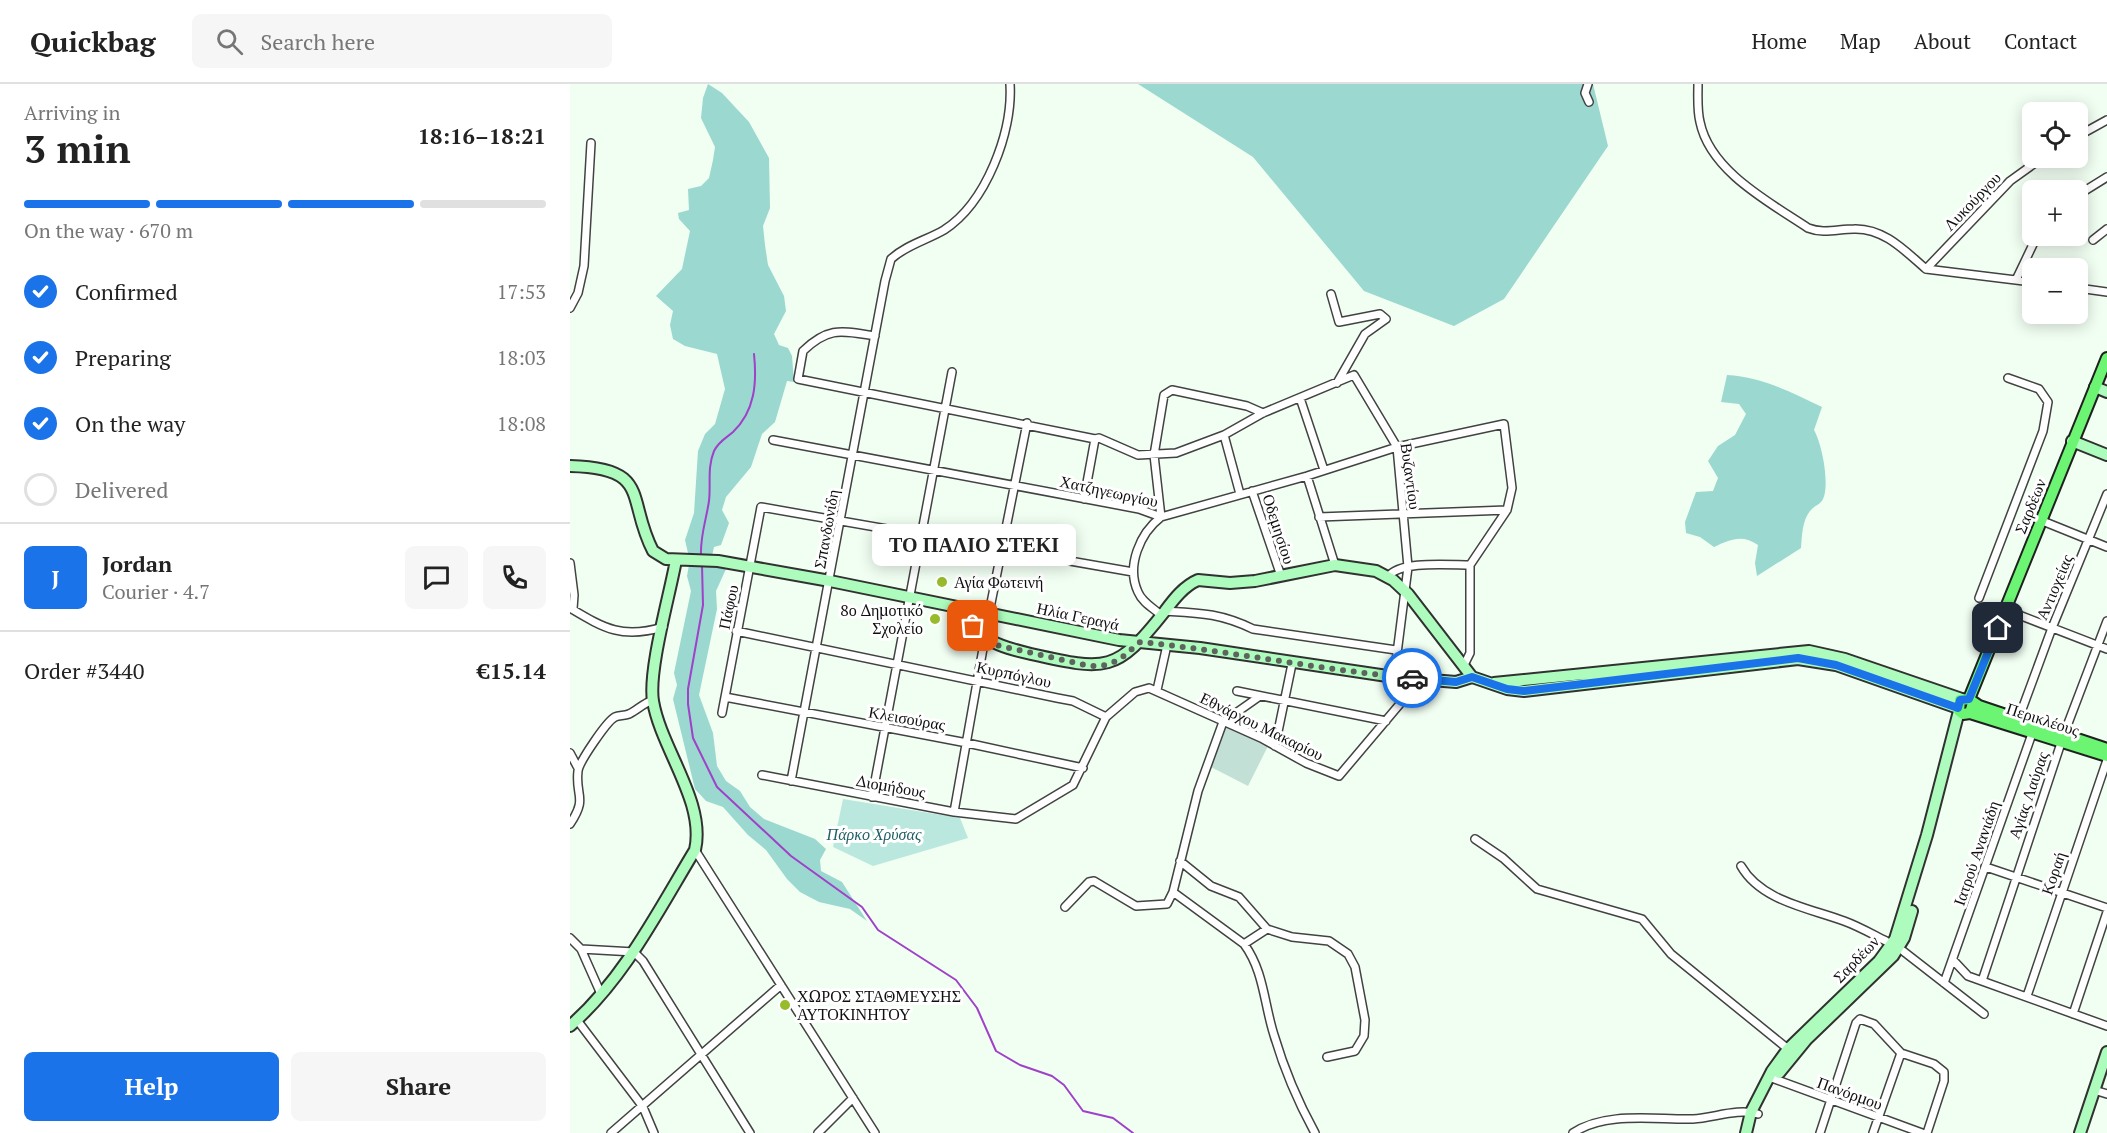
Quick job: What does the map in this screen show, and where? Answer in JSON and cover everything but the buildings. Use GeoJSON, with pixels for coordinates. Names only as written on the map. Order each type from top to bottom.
{"type":"FeatureCollection","features":[{"type":"Feature","properties":{"kind":"main road","name":"Σαρδέων"},"geometry":{"type":"LineString","coordinates":[[1965,706],[2006,610],[2072,441],[2100,384],[2107,358]]}},
{"type":"Feature","properties":{"kind":"main road","name":"Περικλέους"},"geometry":{"type":"LineString","coordinates":[[1965,706],[2063,738],[2107,758]]}},
{"type":"Feature","properties":{"kind":"main road","name":"Περικλέους"},"geometry":{"type":"LineString","coordinates":[[2017,722],[2032,731],[2107,749]]}},
{"type":"Feature","properties":{"kind":"street","name":"Σπανδωνίδη"},"geometry":{"type":"LineString","coordinates":[[791,781],[818,649],[885,281],[894,256],[945,229],[979,194],[989,178],[1000,144],[1007,117],[1010,84]]}},
{"type":"Feature","properties":{"kind":"street"},"geometry":{"type":"LineString","coordinates":[[1588,84],[1585,93],[1589,102]]}},
{"type":"Feature","properties":{"kind":"street"},"geometry":{"type":"LineString","coordinates":[[1698,84],[1700,122],[1705,135],[1734,177],[1808,228],[1817,231],[1855,228],[1875,231],[1891,240],[1926,269],[2022,281]]}},
{"type":"Feature","properties":{"kind":"street"},"geometry":{"type":"LineString","coordinates":[[2088,130],[2107,120]]}},
{"type":"Feature","properties":{"kind":"street"},"geometry":{"type":"LineString","coordinates":[[570,308],[578,293],[584,266],[591,143]]}},
{"type":"Feature","properties":{"kind":"street","name":"Λυκούργου"},"geometry":{"type":"LineString","coordinates":[[1926,269],[2010,181],[2028,168]]}},
{"type":"Feature","properties":{"kind":"street"},"geometry":{"type":"LineString","coordinates":[[2088,189],[2107,177]]}},
{"type":"Feature","properties":{"kind":"street"},"geometry":{"type":"LineString","coordinates":[[2093,240],[2107,229]]}},
{"type":"Feature","properties":{"kind":"street"},"geometry":{"type":"LineString","coordinates":[[2016,280],[2032,246]]}},
{"type":"Feature","properties":{"kind":"street"},"geometry":{"type":"LineString","coordinates":[[2088,289],[2107,292]]}},
{"type":"Feature","properties":{"kind":"street"},"geometry":{"type":"LineString","coordinates":[[875,336],[836,331],[823,336],[803,351],[798,379],[1099,438],[1132,453],[1154,455],[1176,453],[1224,435],[1263,413],[1336,383],[1365,334],[1386,319],[1380,314],[1339,322],[1331,294]]}},
{"type":"Feature","properties":{"kind":"street"},"geometry":{"type":"LineString","coordinates":[[872,797],[952,372]]}},
{"type":"Feature","properties":{"kind":"street","name":"Βυζαντίου"},"geometry":{"type":"LineString","coordinates":[[1336,383],[1354,375],[1397,447],[1408,567],[1394,677]]}},
{"type":"Feature","properties":{"kind":"street"},"geometry":{"type":"LineString","coordinates":[[1979,598],[2043,431],[2048,402],[2039,389],[2008,378]]}},
{"type":"Feature","properties":{"kind":"street"},"geometry":{"type":"LineString","coordinates":[[2100,384],[2107,392]]}},
{"type":"Feature","properties":{"kind":"street"},"geometry":{"type":"LineString","coordinates":[[1263,413],[1247,406],[1168,391],[1164,395],[1154,455],[1161,517],[1142,536],[1133,572],[1138,592],[1144,601],[1162,613],[1199,612],[1234,619],[1252,630],[1396,650]]}},
{"type":"Feature","properties":{"kind":"street"},"geometry":{"type":"LineString","coordinates":[[1300,398],[1324,470]]}},
{"type":"Feature","properties":{"kind":"street"},"geometry":{"type":"LineString","coordinates":[[989,613],[1027,423]]}},
{"type":"Feature","properties":{"kind":"street","name":"Χατζηγεωργίου"},"geometry":{"type":"LineString","coordinates":[[772,440],[1139,509],[1161,517],[1307,476],[1397,447],[1504,424],[1512,488],[1507,510]]}},
{"type":"Feature","properties":{"kind":"street","name":"Οδεμησίου"},"geometry":{"type":"LineString","coordinates":[[1224,435],[1240,494]]}},
{"type":"Feature","properties":{"kind":"street"},"geometry":{"type":"LineString","coordinates":[[1084,499],[1095,439]]}},
{"type":"Feature","properties":{"kind":"street"},"geometry":{"type":"LineString","coordinates":[[2072,441],[2107,455]]}},
{"type":"Feature","properties":{"kind":"street"},"geometry":{"type":"LineString","coordinates":[[570,466],[600,469],[625,480],[636,494],[653,551],[659,557],[676,560],[653,677],[653,700],[696,818],[695,850],[634,952],[601,994],[574,1023],[643,1107],[654,1133]]}},
{"type":"Feature","properties":{"kind":"street"},"geometry":{"type":"LineString","coordinates":[[1307,476],[1335,565]]}},
{"type":"Feature","properties":{"kind":"street","name":"Οδεμησίου"},"geometry":{"type":"LineString","coordinates":[[1252,491],[1281,576]]}},
{"type":"Feature","properties":{"kind":"street","name":"Αντιοχείας"},"geometry":{"type":"LineString","coordinates":[[2017,722],[2052,628],[2107,494]]}},
{"type":"Feature","properties":{"kind":"street","name":"Πάφου"},"geometry":{"type":"LineString","coordinates":[[722,713],[761,507],[842,519]]}},
{"type":"Feature","properties":{"kind":"street"},"geometry":{"type":"LineString","coordinates":[[1319,517],[1507,510]]}},
{"type":"Feature","properties":{"kind":"street"},"geometry":{"type":"LineString","coordinates":[[1464,664],[1470,653],[1470,565],[1507,510]]}},
{"type":"Feature","properties":{"kind":"street"},"geometry":{"type":"LineString","coordinates":[[842,519],[1133,572]]}},
{"type":"Feature","properties":{"kind":"street"},"geometry":{"type":"LineString","coordinates":[[2040,520],[2107,547]]}},
{"type":"Feature","properties":{"kind":"street","name":"Ηλία Γεραγά"},"geometry":{"type":"LineString","coordinates":[[676,560],[718,561],[910,596],[1140,642],[1394,677],[1456,682],[1472,677]]}},
{"type":"Feature","properties":{"kind":"street"},"geometry":{"type":"LineString","coordinates":[[570,563],[574,595],[572,608],[600,626],[622,633],[647,632],[663,627]]}},
{"type":"Feature","properties":{"kind":"street"},"geometry":{"type":"LineString","coordinates":[[963,607],[973,626],[996,645],[1090,666],[1102,666],[1119,660],[1140,642],[1184,589],[1198,580],[1230,583],[1335,565],[1366,569],[1388,577],[1405,590],[1472,677],[1493,683],[1809,651],[1845,659],[1965,706]]}},
{"type":"Feature","properties":{"kind":"street"},"geometry":{"type":"LineString","coordinates":[[1388,577],[1394,569],[1470,565]]}},
{"type":"Feature","properties":{"kind":"street"},"geometry":{"type":"LineString","coordinates":[[2006,610],[2107,649]]}},
{"type":"Feature","properties":{"kind":"street","name":"Αγίας Λαύρας"},"geometry":{"type":"LineString","coordinates":[[1982,981],[2014,876],[2107,621]]}},
{"type":"Feature","properties":{"kind":"street","name":"Κυρπόγλου"},"geometry":{"type":"LineString","coordinates":[[736,631],[1073,701],[1106,717]]}},
{"type":"Feature","properties":{"kind":"street"},"geometry":{"type":"LineString","coordinates":[[954,812],[984,643],[988,640]]}},
{"type":"Feature","properties":{"kind":"street"},"geometry":{"type":"LineString","coordinates":[[1083,768],[1094,738],[1106,717],[1135,692],[1149,688],[1157,690],[1167,645]]}},
{"type":"Feature","properties":{"kind":"street"},"geometry":{"type":"LineString","coordinates":[[1275,746],[1292,664]]}},
{"type":"Feature","properties":{"kind":"street","name":"Εθνάρχου Μακαρίου"},"geometry":{"type":"LineString","coordinates":[[1157,690],[1306,763],[1339,776],[1420,679]]}},
{"type":"Feature","properties":{"kind":"street"},"geometry":{"type":"LineString","coordinates":[[1237,692],[1386,721]]}},
{"type":"Feature","properties":{"kind":"street"},"geometry":{"type":"LineString","coordinates":[[1065,907],[1089,882],[1094,881],[1136,906],[1167,904],[1173,892],[1198,791],[1223,722],[1260,696]]}},
{"type":"Feature","properties":{"kind":"street","name":"Κλεισούρας"},"geometry":{"type":"LineString","coordinates":[[725,697],[967,743],[1083,768]]}},
{"type":"Feature","properties":{"kind":"street"},"geometry":{"type":"LineString","coordinates":[[578,768],[614,717],[630,713],[653,700]]}},
{"type":"Feature","properties":{"kind":"street","name":"Σαρδέων"},"geometry":{"type":"LineString","coordinates":[[1746,1133],[1788,1049],[1879,961],[1895,939],[1965,706]]}},
{"type":"Feature","properties":{"kind":"street","name":"Σαρδέων"},"geometry":{"type":"LineString","coordinates":[[1772,1078],[1793,1054],[1885,966],[1900,945],[1965,706]]}},
{"type":"Feature","properties":{"kind":"street","name":"Ιατρού Ανανιάδη"},"geometry":{"type":"LineString","coordinates":[[1944,983],[2032,731]]}},
{"type":"Feature","properties":{"kind":"street"},"geometry":{"type":"LineString","coordinates":[[570,753],[578,768],[581,802],[579,811],[570,824]]}},
{"type":"Feature","properties":{"kind":"street","name":"Κοραή"},"geometry":{"type":"LineString","coordinates":[[2027,996],[2107,758]]}},
{"type":"Feature","properties":{"kind":"street","name":"Διομήδους"},"geometry":{"type":"LineString","coordinates":[[762,775],[954,812],[1016,819],[1073,785],[1083,768]]}},
{"type":"Feature","properties":{"kind":"street"},"geometry":{"type":"LineString","coordinates":[[1475,839],[1503,858],[1537,889],[1642,919],[1671,954],[1788,1049]]}},
{"type":"Feature","properties":{"kind":"street"},"geometry":{"type":"LineString","coordinates":[[695,850],[875,1133]]}},
{"type":"Feature","properties":{"kind":"street"},"geometry":{"type":"LineString","coordinates":[[1180,861],[1211,886],[1239,897],[1267,929],[1292,937],[1336,944],[1352,960],[1365,1012],[1364,1036],[1355,1051],[1327,1057]]}},
{"type":"Feature","properties":{"kind":"street"},"geometry":{"type":"LineString","coordinates":[[1741,866],[1747,877],[1792,905],[1845,921],[1886,941]]}},
{"type":"Feature","properties":{"kind":"street"},"geometry":{"type":"LineString","coordinates":[[1986,867],[2107,910],[2073,1014]]}},
{"type":"Feature","properties":{"kind":"street"},"geometry":{"type":"LineString","coordinates":[[1173,892],[1244,944],[1252,955],[1261,978],[1273,1034],[1284,1065],[1315,1133]]}},
{"type":"Feature","properties":{"kind":"street"},"geometry":{"type":"LineString","coordinates":[[1244,944],[1267,929]]}},
{"type":"Feature","properties":{"kind":"street"},"geometry":{"type":"LineString","coordinates":[[570,938],[581,949],[601,994]]}},
{"type":"Feature","properties":{"kind":"street"},"geometry":{"type":"LineString","coordinates":[[581,949],[634,952],[644,961],[750,1133]]}},
{"type":"Feature","properties":{"kind":"street"},"geometry":{"type":"LineString","coordinates":[[1903,951],[1984,1014]]}},
{"type":"Feature","properties":{"kind":"street"},"geometry":{"type":"LineString","coordinates":[[1953,960],[1965,975],[2107,1026]]}},
{"type":"Feature","properties":{"kind":"street"},"geometry":{"type":"LineString","coordinates":[[611,1133],[781,985]]}},
{"type":"Feature","properties":{"kind":"street"},"geometry":{"type":"LineString","coordinates":[[1820,1133],[1856,1023],[1860,1019],[1874,1024],[1901,1053],[1934,1064],[1944,1072],[1944,1081],[1927,1133]]}},
{"type":"Feature","properties":{"kind":"street"},"geometry":{"type":"LineString","coordinates":[[2080,1133],[2107,1052]]}},
{"type":"Feature","properties":{"kind":"street"},"geometry":{"type":"LineString","coordinates":[[1873,1133],[1901,1053]]}},
{"type":"Feature","properties":{"kind":"street","name":"Πανόρμου"},"geometry":{"type":"LineString","coordinates":[[1772,1078],[1922,1133]]}},
{"type":"Feature","properties":{"kind":"street"},"geometry":{"type":"LineString","coordinates":[[2094,1090],[2107,1094]]}},
{"type":"Feature","properties":{"kind":"street"},"geometry":{"type":"LineString","coordinates":[[818,1133],[853,1098]]}},
{"type":"Feature","properties":{"kind":"street"},"geometry":{"type":"LineString","coordinates":[[1573,1133],[1588,1126],[1629,1119],[1692,1119],[1754,1113]]}},
{"type":"Feature","properties":{"kind":"street","name":"Σαρδέων"},"geometry":{"type":"LineString","coordinates":[[1753,1133],[1754,1113]]}},
{"type":"Feature","properties":{"kind":"green space","name":"Πάρκο Χρύσας"},"geometry":{"type":"Polygon","coordinates":[[[843,799],[960,818],[968,838],[873,866],[833,847],[843,799]]]}},
{"type":"Feature","properties":{"kind":"shaded area"},"geometry":{"type":"Polygon","coordinates":[[[708,84],[722,93],[749,122],[769,158],[770,208],[763,226],[765,245],[768,265],[784,296],[786,311],[774,334],[779,345],[788,348],[792,356],[794,382],[787,381],[775,422],[762,434],[751,467],[726,497],[722,510],[729,523],[721,545],[714,547],[712,556],[688,553],[685,540],[694,513],[698,451],[705,434],[715,424],[725,389],[717,354],[685,346],[673,339],[670,325],[673,311],[656,296],[682,269],[690,231],[679,219],[678,213],[689,210],[688,189],[701,186],[709,178],[715,147],[701,118],[703,98],[708,84]]]}},
{"type":"Feature","properties":{"kind":"shaded area"},"geometry":{"type":"Polygon","coordinates":[[[1138,84],[1593,84],[1608,146],[1504,299],[1454,326],[1364,291],[1253,157],[1138,84]]]}},
{"type":"Feature","properties":{"kind":"shaded area"},"geometry":{"type":"Polygon","coordinates":[[[1727,375],[1764,382],[1822,407],[1814,430],[1824,464],[1826,484],[1823,499],[1805,519],[1801,548],[1757,576],[1755,563],[1758,545],[1747,540],[1736,539],[1714,547],[1700,537],[1686,533],[1685,522],[1696,492],[1713,491],[1718,478],[1708,461],[1718,446],[1735,435],[1746,414],[1739,404],[1721,402],[1727,375]]]}},
{"type":"Feature","properties":{"kind":"shaded area"},"geometry":{"type":"Polygon","coordinates":[[[697,564],[726,569],[716,591],[717,609],[699,695],[713,733],[717,766],[726,781],[740,791],[750,807],[764,819],[815,839],[826,849],[820,860],[821,871],[842,882],[867,921],[850,909],[819,902],[800,892],[787,879],[766,850],[748,835],[723,807],[706,801],[695,789],[673,699],[677,685],[674,673],[691,591],[687,576],[689,565],[697,564]]]}},
{"type":"Feature","properties":{"kind":"shaded area"},"geometry":{"type":"Polygon","coordinates":[[[1224,725],[1269,744],[1248,786],[1209,766],[1224,725]]]}},
{"type":"Feature","properties":{"kind":"waterway"},"geometry":{"type":"LineString","coordinates":[[701,556],[702,535],[709,501],[712,457],[722,440],[740,424],[750,406],[755,375],[754,354]]}},
{"type":"Feature","properties":{"kind":"waterway"},"geometry":{"type":"LineString","coordinates":[[702,565],[703,605],[688,689],[688,704],[693,738],[717,787],[791,856],[862,907],[878,930],[956,980],[977,1008],[996,1051],[1020,1065],[1052,1076],[1064,1085],[1083,1111],[1113,1118],[1133,1133]]}},
{"type":"Feature","properties":{"kind":"way so far"},"geometry":{"type":"LineString","coordinates":[[973,626],[996,645],[1090,666],[1102,666],[1119,660],[1140,642],[1200,648],[1292,664],[1412,678]]}},
{"type":"Feature","properties":{"kind":"place","name":"Αγία Φωτεινή"},"geometry":{"type":"Point","coordinates":[942,582]}},
{"type":"Feature","properties":{"kind":"place","name":"8ο Δημοτικό Σχολείο"},"geometry":{"type":"Point","coordinates":[935,619]}},
{"type":"Feature","properties":{"kind":"place","name":"ΤΟ ΠΑΛΙΟ ΣΤΕΚΙ"},"geometry":{"type":"Point","coordinates":[973,626]}},
{"type":"Feature","properties":{"kind":"place","name":"ΧΩΡΟΣ ΣΤΑΘΜΕΥΣΗΣ ΑΥΤΟΚΙΝΗΤΟΥ"},"geometry":{"type":"Point","coordinates":[785,1005]}},
{"type":"Feature","properties":{"kind":"route"},"geometry":{"type":"LineString","coordinates":[[1412,678],[1456,682],[1472,677],[1507,689],[1524,691],[1798,658],[1836,665],[1941,700],[1958,708],[1960,700],[1969,699],[1998,628]]}}]}
